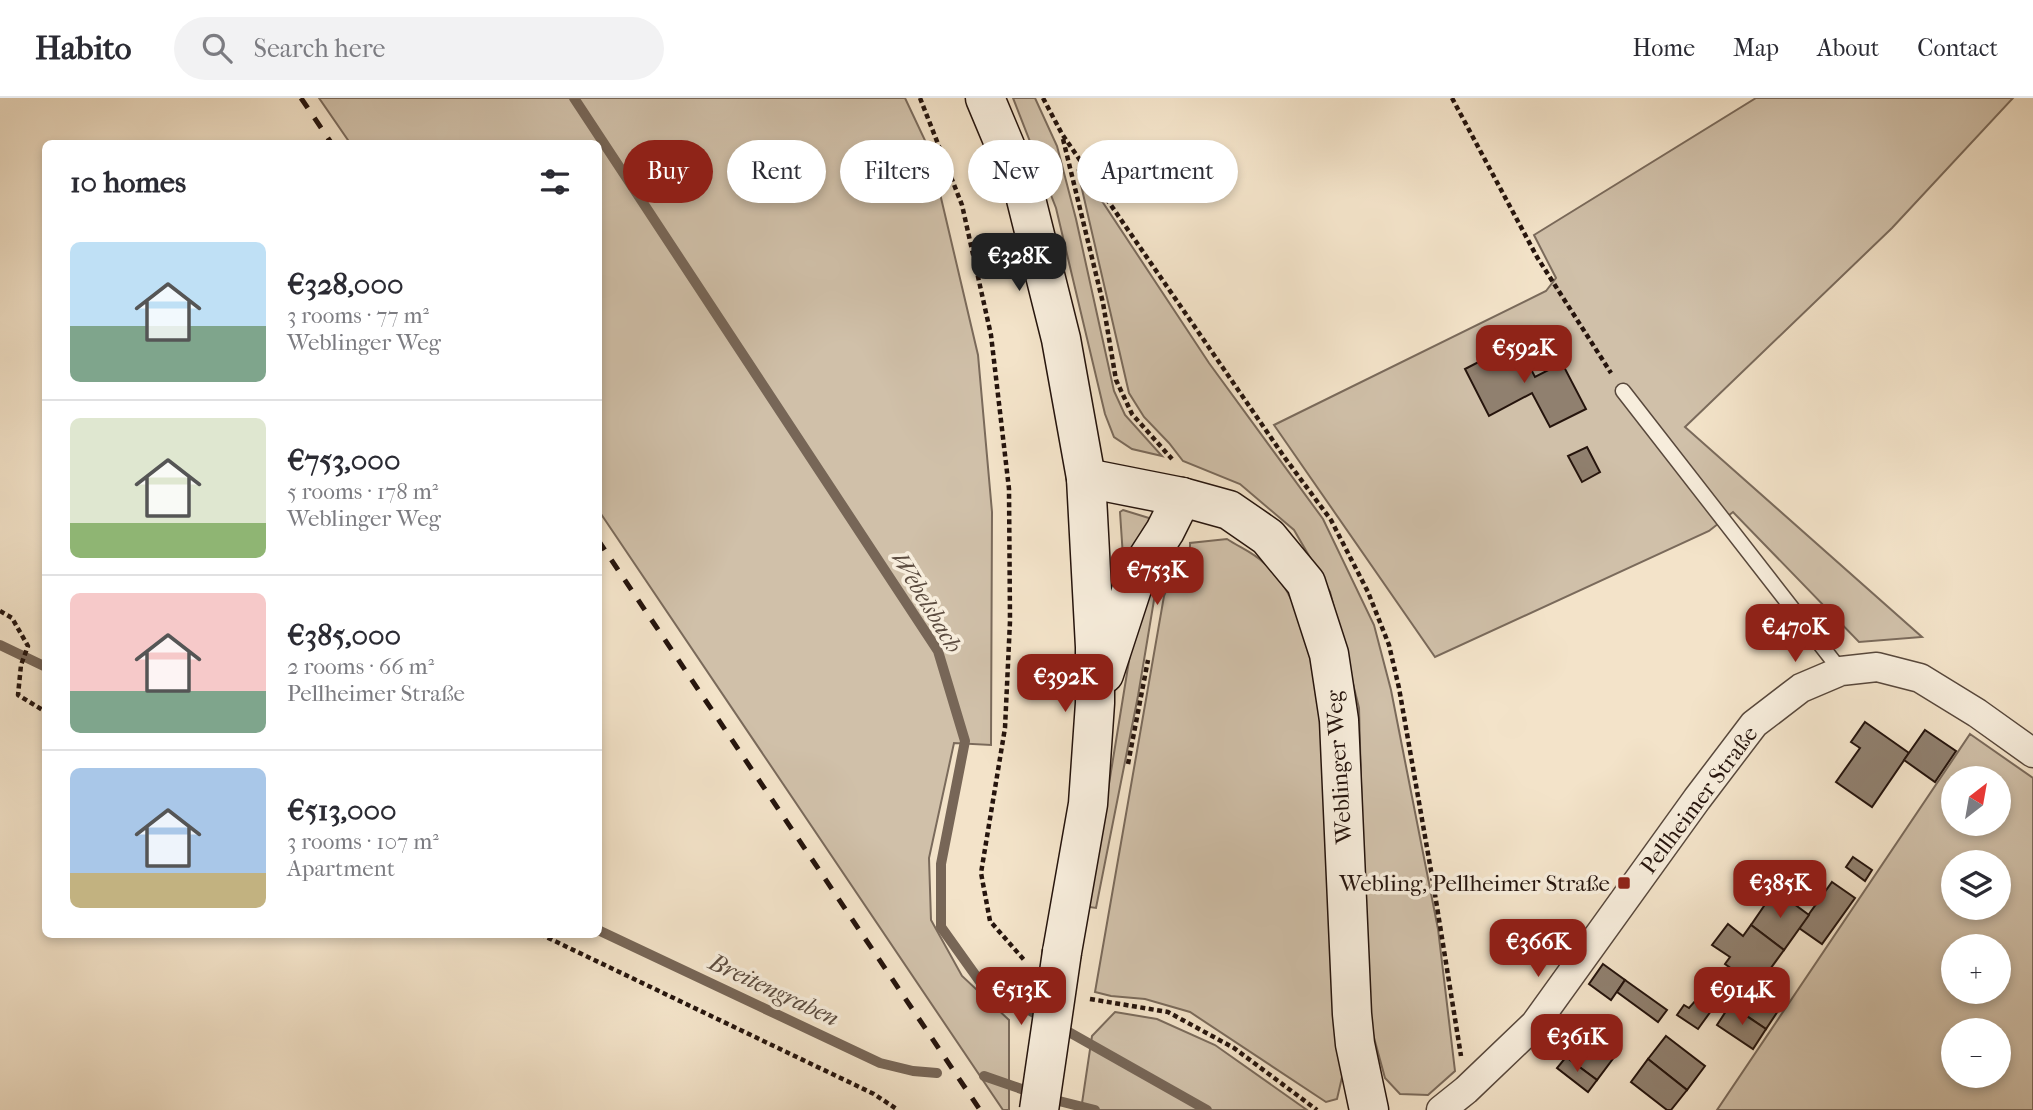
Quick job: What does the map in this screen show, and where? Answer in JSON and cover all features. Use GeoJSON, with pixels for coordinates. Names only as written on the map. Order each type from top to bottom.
{"type":"FeatureCollection","features":[{"type":"Feature","properties":{"kind":"main road"},"geometry":{"type":"LineString","coordinates":[[985,98],[1024,191],[1061,339],[1086,478],[1095,647],[1095,703],[1087,804],[1048,959],[1039,1110]]}},
{"type":"Feature","properties":{"kind":"main road","name":"Weblinger Weg"},"geometry":{"type":"LineString","coordinates":[[1086,478],[1182,497],[1229,510],[1268,537],[1306,583],[1329,654],[1339,720],[1352,1014],[1368,1110]]}},
{"type":"Feature","properties":{"kind":"main road"},"geometry":{"type":"LineString","coordinates":[[1095,703],[1136,576],[1165,531],[1182,497]]}},
{"type":"Feature","properties":{"kind":"street","name":"Pellheimer Straße"},"geometry":{"type":"LineString","coordinates":[[1441,1110],[1466,1090],[1535,1024],[1754,724],[1801,688],[1841,671],[1877,667],[1920,678],[1977,713],[2033,753]]}},
{"type":"Feature","properties":{"kind":"lane"},"geometry":{"type":"LineString","coordinates":[[1623,391],[1841,671]]}},
{"type":"Feature","properties":{"kind":"path"},"geometry":{"type":"LineString","coordinates":[[920,98],[962,205],[991,335],[1009,489],[1010,621],[1005,728],[981,873],[990,921],[1023,960],[1048,959]]}},
{"type":"Feature","properties":{"kind":"path"},"geometry":{"type":"LineString","coordinates":[[1452,98],[1537,257],[1623,391]]}},
{"type":"Feature","properties":{"kind":"path"},"geometry":{"type":"LineString","coordinates":[[1062,134],[1102,303],[1116,380],[1132,414],[1173,460],[1182,497]]}},
{"type":"Feature","properties":{"kind":"path"},"geometry":{"type":"LineString","coordinates":[[0,611],[12,618],[28,646],[21,665],[18,695],[42,710]]}},
{"type":"Feature","properties":{"kind":"path"},"geometry":{"type":"LineString","coordinates":[[1128,768],[1148,659]]}},
{"type":"Feature","properties":{"kind":"path"},"geometry":{"type":"LineString","coordinates":[[548,938],[874,1094],[898,1110]]}},
{"type":"Feature","properties":{"kind":"path"},"geometry":{"type":"LineString","coordinates":[[1087,998],[1168,1012],[1234,1048],[1317,1110]]}},
{"type":"Feature","properties":{"kind":"shaded area"},"geometry":{"type":"Polygon","coordinates":[[[319,98],[905,98],[925,140],[840,140],[840,203],[942,203],[978,355],[992,512],[991,745],[954,743],[929,858],[931,920],[962,976],[1009,1020],[1009,1110],[1003,1110],[602,515],[602,140],[348,140],[319,98]]]}},
{"type":"Feature","properties":{"kind":"shaded area"},"geometry":{"type":"Polygon","coordinates":[[[1013,98],[1035,98],[1054,140],[1029,140],[1013,98]]]}},
{"type":"Feature","properties":{"kind":"shaded area"},"geometry":{"type":"Polygon","coordinates":[[[1756,98],[2013,98],[1892,228],[1685,427],[1922,637],[1859,642],[1733,512],[1709,531],[1435,657],[1274,425],[1546,291],[1556,278],[1534,235],[1756,98]]]}},
{"type":"Feature","properties":{"kind":"shaded area"},"geometry":{"type":"Polygon","coordinates":[[[1063,169],[1114,391],[1125,415],[1162,456],[1132,449],[1114,437],[1105,414],[1054,203],[1063,203],[1063,169]]]}},
{"type":"Feature","properties":{"kind":"shaded area"},"geometry":{"type":"Polygon","coordinates":[[[1085,203],[1103,203],[1209,363],[1323,519],[1374,625],[1391,690],[1438,929],[1455,1071],[1428,1095],[1400,1094],[1385,1078],[1370,1023],[1359,708],[1330,592],[1294,530],[1240,484],[1183,461],[1144,417],[1129,393],[1085,203]]]}},
{"type":"Feature","properties":{"kind":"shaded area"},"geometry":{"type":"Polygon","coordinates":[[[1123,510],[1162,522],[1126,559],[1123,557],[1120,512],[1123,510]]]}},
{"type":"Feature","properties":{"kind":"shaded area"},"geometry":{"type":"Polygon","coordinates":[[[1227,539],[1260,559],[1287,591],[1301,624],[1318,694],[1343,1073],[1337,1099],[1326,1102],[1190,1012],[1145,999],[1095,992],[1164,596],[1188,556],[1190,543],[1227,539]]]}},
{"type":"Feature","properties":{"kind":"shaded area"},"geometry":{"type":"Polygon","coordinates":[[[1172,551],[1171,559],[1157,582],[1138,696],[1096,908],[1089,907],[1140,593],[1172,551]]]}},
{"type":"Feature","properties":{"kind":"shaded area"},"geometry":{"type":"Polygon","coordinates":[[[1970,734],[2033,778],[2033,1110],[1717,1110],[1941,777],[1941,836],[2011,836],[2011,766],[1948,766],[1970,734]]]}},
{"type":"Feature","properties":{"kind":"shaded area"},"geometry":{"type":"Polygon","coordinates":[[[1115,1012],[1157,1019],[1215,1045],[1307,1110],[1081,1110],[1092,1036],[1115,1012]]]}},
{"type":"Feature","properties":{"kind":"building"},"geometry":{"type":"Polygon","coordinates":[[[1517,342],[1535,377],[1562,363],[1586,409],[1550,427],[1532,393],[1489,416],[1465,369],[1517,342]]]}},
{"type":"Feature","properties":{"kind":"building"},"geometry":{"type":"Polygon","coordinates":[[[1587,447],[1600,472],[1582,482],[1568,456],[1587,447]]]}},
{"type":"Feature","properties":{"kind":"building"},"geometry":{"type":"Polygon","coordinates":[[[1865,722],[1909,753],[1872,807],[1836,782],[1860,748],[1851,742],[1865,722]]]}},
{"type":"Feature","properties":{"kind":"building"},"geometry":{"type":"Polygon","coordinates":[[[1925,730],[1956,751],[1946,766],[1941,766],[1941,773],[1935,782],[1904,760],[1925,730]]]}},
{"type":"Feature","properties":{"kind":"building"},"geometry":{"type":"Polygon","coordinates":[[[1853,857],[1872,870],[1865,881],[1846,867],[1853,857]]]}},
{"type":"Feature","properties":{"kind":"building"},"geometry":{"type":"Polygon","coordinates":[[[1832,882],[1855,898],[1822,944],[1799,928],[1832,882]]]}},
{"type":"Feature","properties":{"kind":"building"},"geometry":{"type":"Polygon","coordinates":[[[1775,890],[1809,915],[1784,950],[1751,925],[1775,890]]]}},
{"type":"Feature","properties":{"kind":"building"},"geometry":{"type":"Polygon","coordinates":[[[1728,924],[1743,936],[1751,925],[1784,950],[1757,987],[1725,964],[1730,957],[1712,945],[1728,924]]]}},
{"type":"Feature","properties":{"kind":"building"},"geometry":{"type":"Polygon","coordinates":[[[1603,964],[1625,980],[1611,1000],[1589,984],[1603,964]]]}},
{"type":"Feature","properties":{"kind":"building"},"geometry":{"type":"Polygon","coordinates":[[[1625,980],[1667,1010],[1658,1022],[1617,992],[1625,980]]]}},
{"type":"Feature","properties":{"kind":"building"},"geometry":{"type":"Polygon","coordinates":[[[1760,990],[1782,1005],[1766,1029],[1744,1014],[1760,990]]]}},
{"type":"Feature","properties":{"kind":"building"},"geometry":{"type":"Polygon","coordinates":[[[1696,1000],[1711,1011],[1698,1029],[1677,1015],[1684,1005],[1689,1008],[1696,1000]]]}},
{"type":"Feature","properties":{"kind":"building"},"geometry":{"type":"Polygon","coordinates":[[[1730,1005],[1766,1029],[1753,1049],[1717,1025],[1730,1005]]]}},
{"type":"Feature","properties":{"kind":"building"},"geometry":{"type":"Polygon","coordinates":[[[1584,1033],[1615,1056],[1597,1080],[1566,1057],[1584,1033]]]}},
{"type":"Feature","properties":{"kind":"building"},"geometry":{"type":"Polygon","coordinates":[[[1666,1036],[1705,1066],[1687,1090],[1648,1059],[1666,1036]]]}},
{"type":"Feature","properties":{"kind":"building"},"geometry":{"type":"Polygon","coordinates":[[[1566,1057],[1597,1080],[1588,1092],[1557,1068],[1566,1057]]]}},
{"type":"Feature","properties":{"kind":"building"},"geometry":{"type":"Polygon","coordinates":[[[1648,1059],[1687,1090],[1671,1110],[1667,1110],[1631,1082],[1648,1059]]]}},
{"type":"Feature","properties":{"kind":"waterway","name":"Webelsbach"},"geometry":{"type":"LineString","coordinates":[[574,98],[602,140]]}},
{"type":"Feature","properties":{"kind":"waterway","name":"Webelsbach"},"geometry":{"type":"LineString","coordinates":[[602,141],[938,651],[965,741],[941,864],[941,927],[981,983],[1043,1018]]}},
{"type":"Feature","properties":{"kind":"waterway","name":"Breitengraben"},"geometry":{"type":"LineString","coordinates":[[0,645],[42,665]]}},
{"type":"Feature","properties":{"kind":"waterway","name":"Breitengraben"},"geometry":{"type":"LineString","coordinates":[[602,932],[880,1063],[913,1071],[937,1073]]}},
{"type":"Feature","properties":{"kind":"waterway","name":"Webelsbach"},"geometry":{"type":"LineString","coordinates":[[1060,1027],[1207,1110]]}},
{"type":"Feature","properties":{"kind":"waterway","name":"Breitengraben"},"geometry":{"type":"LineString","coordinates":[[984,1076],[1033,1093]]}},
{"type":"Feature","properties":{"kind":"waterway","name":"Breitengraben"},"geometry":{"type":"LineString","coordinates":[[1047,1098],[1095,1110]]}},
{"type":"Feature","properties":{"kind":"railway"},"geometry":{"type":"LineString","coordinates":[[301,98],[329,140]]}},
{"type":"Feature","properties":{"kind":"railway"},"geometry":{"type":"LineString","coordinates":[[602,546],[980,1110]]}},
{"type":"Feature","properties":{"kind":"place","name":"Webling, Pellheimer Straße"},"geometry":{"type":"Point","coordinates":[1624,883]}}]}
